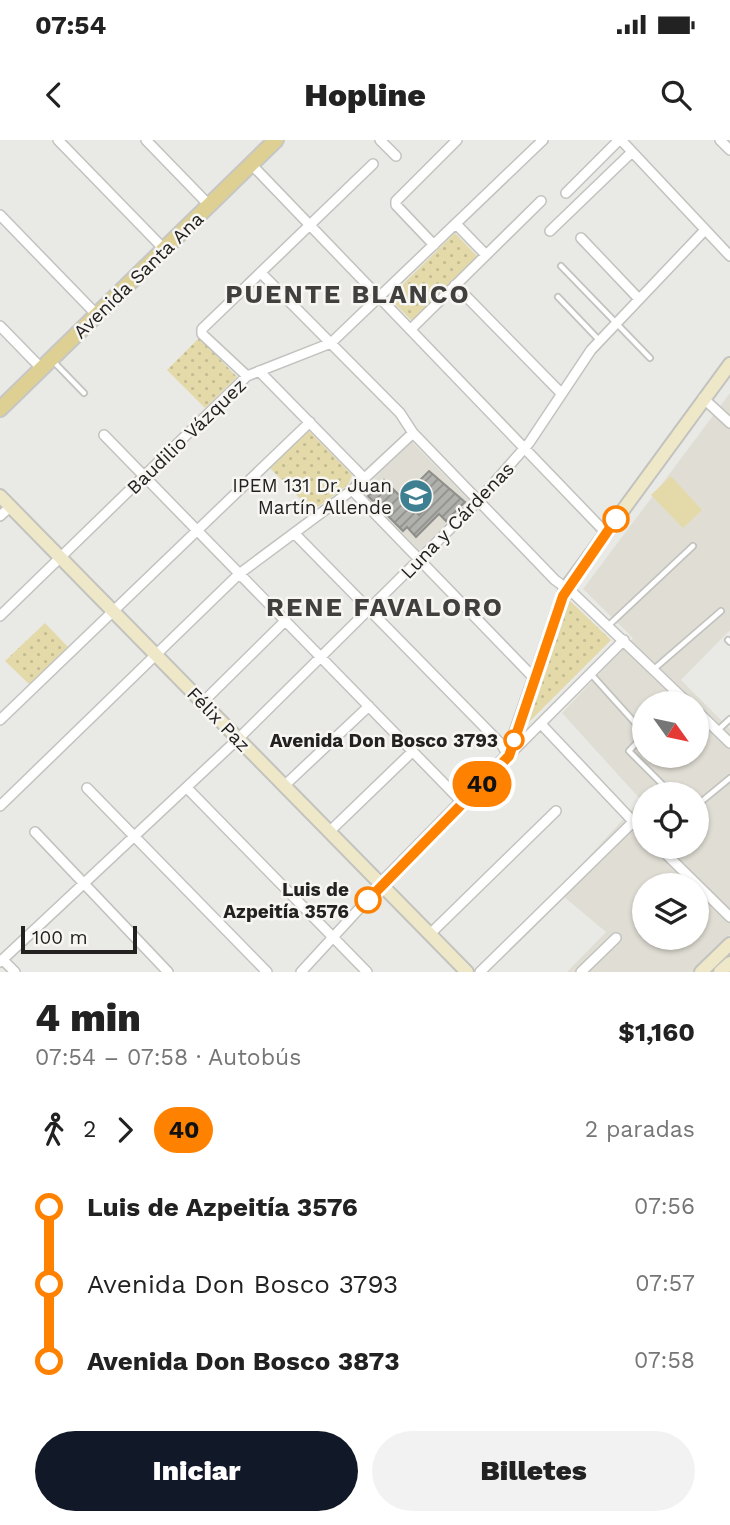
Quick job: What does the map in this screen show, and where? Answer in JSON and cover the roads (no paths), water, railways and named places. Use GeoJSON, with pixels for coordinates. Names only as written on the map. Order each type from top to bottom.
{"type":"FeatureCollection","features":[{"type":"Feature","properties":{"kind":"main road","name":"Avenida Santa Ana"},"geometry":{"type":"LineString","coordinates":[[0,409],[276,140]]}},
{"type":"Feature","properties":{"kind":"main road"},"geometry":{"type":"LineString","coordinates":[[381,886],[509,756],[566,588],[730,364]]}},
{"type":"Feature","properties":{"kind":"main road","name":"Félix Paz"},"geometry":{"type":"LineString","coordinates":[[0,496],[467,972]]}},
{"type":"Feature","properties":{"kind":"main road"},"geometry":{"type":"LineString","coordinates":[[701,972],[730,944]]}},
{"type":"Feature","properties":{"kind":"main road"},"geometry":{"type":"LineString","coordinates":[[720,972],[730,963]]}},
{"type":"Feature","properties":{"kind":"street"},"geometry":{"type":"LineString","coordinates":[[58,140],[164,249]]}},
{"type":"Feature","properties":{"kind":"street"},"geometry":{"type":"LineString","coordinates":[[380,140],[396,156]]}},
{"type":"Feature","properties":{"kind":"street"},"geometry":{"type":"LineString","coordinates":[[434,245],[396,205],[399,197],[457,140]]}},
{"type":"Feature","properties":{"kind":"street","name":"Baudilio Vázquez"},"geometry":{"type":"LineString","coordinates":[[0,615],[247,376],[331,343],[543,140]]}},
{"type":"Feature","properties":{"kind":"street"},"geometry":{"type":"LineString","coordinates":[[566,193],[620,140],[730,256]]}},
{"type":"Feature","properties":{"kind":"street"},"geometry":{"type":"LineString","coordinates":[[720,140],[730,150]]}},
{"type":"Feature","properties":{"kind":"street"},"geometry":{"type":"LineString","coordinates":[[149,141],[209,205]]}},
{"type":"Feature","properties":{"kind":"street"},"geometry":{"type":"LineString","coordinates":[[550,231],[632,152]]}},
{"type":"Feature","properties":{"kind":"street"},"geometry":{"type":"LineString","coordinates":[[251,164],[606,533]]}},
{"type":"Feature","properties":{"kind":"street"},"geometry":{"type":"LineString","coordinates":[[247,376],[202,334],[202,329],[373,164]]}},
{"type":"Feature","properties":{"kind":"street"},"geometry":{"type":"LineString","coordinates":[[411,329],[541,201]]}},
{"type":"Feature","properties":{"kind":"street"},"geometry":{"type":"LineString","coordinates":[[0,215],[97,314]]}},
{"type":"Feature","properties":{"kind":"street"},"geometry":{"type":"LineString","coordinates":[[456,224],[486,255]]}},
{"type":"Feature","properties":{"kind":"street","name":"Luna y Cárdenas"},"geometry":{"type":"LineString","coordinates":[[1,961],[322,658],[478,501],[526,447],[560,392],[599,340],[705,230]]}},
{"type":"Feature","properties":{"kind":"street"},"geometry":{"type":"LineString","coordinates":[[581,237],[639,299]]}},
{"type":"Feature","properties":{"kind":"street"},"geometry":{"type":"LineString","coordinates":[[261,273],[400,413],[413,433],[555,580],[609,626],[676,691]]}},
{"type":"Feature","properties":{"kind":"street"},"geometry":{"type":"LineString","coordinates":[[455,285],[560,392]]}},
{"type":"Feature","properties":{"kind":"street"},"geometry":{"type":"LineString","coordinates":[[0,326],[46,364]]}},
{"type":"Feature","properties":{"kind":"street"},"geometry":{"type":"LineString","coordinates":[[259,371],[364,478]]}},
{"type":"Feature","properties":{"kind":"street"},"geometry":{"type":"LineString","coordinates":[[704,398],[730,423]]}},
{"type":"Feature","properties":{"kind":"street"},"geometry":{"type":"LineString","coordinates":[[0,720],[310,422]]}},
{"type":"Feature","properties":{"kind":"street"},"geometry":{"type":"LineString","coordinates":[[0,806],[239,574],[352,490],[413,433]]}},
{"type":"Feature","properties":{"kind":"street"},"geometry":{"type":"LineString","coordinates":[[104,435],[463,803]]}},
{"type":"Feature","properties":{"kind":"street"},"geometry":{"type":"LineString","coordinates":[[352,490],[534,678]]}},
{"type":"Feature","properties":{"kind":"street"},"geometry":{"type":"LineString","coordinates":[[0,516],[10,507]]}},
{"type":"Feature","properties":{"kind":"street"},"geometry":{"type":"LineString","coordinates":[[294,533],[502,745],[509,756],[624,640]]}},
{"type":"Feature","properties":{"kind":"street"},"geometry":{"type":"LineString","coordinates":[[202,703],[285,621]]}},
{"type":"Feature","properties":{"kind":"street"},"geometry":{"type":"LineString","coordinates":[[284,786],[369,706]]}},
{"type":"Feature","properties":{"kind":"street"},"geometry":{"type":"LineString","coordinates":[[709,722],[730,743]]}},
{"type":"Feature","properties":{"kind":"street"},"geometry":{"type":"LineString","coordinates":[[541,724],[632,821]]}},
{"type":"Feature","properties":{"kind":"street"},"geometry":{"type":"LineString","coordinates":[[329,832],[412,751]]}},
{"type":"Feature","properties":{"kind":"street"},"geometry":{"type":"LineString","coordinates":[[87,788],[268,972]]}},
{"type":"Feature","properties":{"kind":"street"},"geometry":{"type":"LineString","coordinates":[[187,788],[367,972]]}},
{"type":"Feature","properties":{"kind":"street"},"geometry":{"type":"LineString","coordinates":[[430,934],[556,811]]}},
{"type":"Feature","properties":{"kind":"street"},"geometry":{"type":"LineString","coordinates":[[480,972],[632,823]]}},
{"type":"Feature","properties":{"kind":"street"},"geometry":{"type":"LineString","coordinates":[[35,832],[168,972]]}},
{"type":"Feature","properties":{"kind":"street"},"geometry":{"type":"LineString","coordinates":[[671,859],[730,917]]}},
{"type":"Feature","properties":{"kind":"street"},"geometry":{"type":"LineString","coordinates":[[302,972],[381,886]]}},
{"type":"Feature","properties":{"kind":"street"},"geometry":{"type":"LineString","coordinates":[[581,972],[616,937]]}},
{"type":"Feature","properties":{"kind":"street"},"geometry":{"type":"LineString","coordinates":[[1,961],[15,972]]}},
{"type":"Feature","properties":{"kind":"lane"},"geometry":{"type":"LineString","coordinates":[[561,265],[650,358]]}},
{"type":"Feature","properties":{"kind":"lane"},"geometry":{"type":"LineString","coordinates":[[558,297],[599,340]]}},
{"type":"Feature","properties":{"kind":"lane"},"geometry":{"type":"LineString","coordinates":[[46,364],[84,393]]}},
{"type":"Feature","properties":{"kind":"lane"},"geometry":{"type":"LineString","coordinates":[[609,626],[693,546]]}},
{"type":"Feature","properties":{"kind":"lane"},"geometry":{"type":"LineString","coordinates":[[654,670],[721,611]]}},
{"type":"Feature","properties":{"kind":"lane"},"geometry":{"type":"LineString","coordinates":[[591,674],[632,720]]}},
{"type":"Feature","properties":{"kind":"lane"},"geometry":{"type":"LineString","coordinates":[[718,731],[730,719]]}},
{"type":"Feature","properties":{"kind":"lane"},"geometry":{"type":"LineString","coordinates":[[646,768],[660,782]]}},
{"type":"Feature","properties":{"kind":"lane"},"geometry":{"type":"LineString","coordinates":[[709,795],[730,778]]}},
{"type":"Feature","properties":{"kind":"place","name":"IPEM 131 Dr. Juan Martín Allende"},"geometry":{"type":"Point","coordinates":[416,496]}},
{"type":"Feature","properties":{"kind":"place","name":"Avenida Don Bosco 3793"},"geometry":{"type":"Point","coordinates":[514,740]}},
{"type":"Feature","properties":{"kind":"place","name":"Luis de Azpeitía 3576"},"geometry":{"type":"Point","coordinates":[368,900]}},
{"type":"Feature","properties":{"kind":"district","name":"PUENTE BLANCO"},"geometry":{"type":"Point","coordinates":[348,294]}},
{"type":"Feature","properties":{"kind":"district","name":"RENE FAVALORO"},"geometry":{"type":"Point","coordinates":[385,607]}}]}
